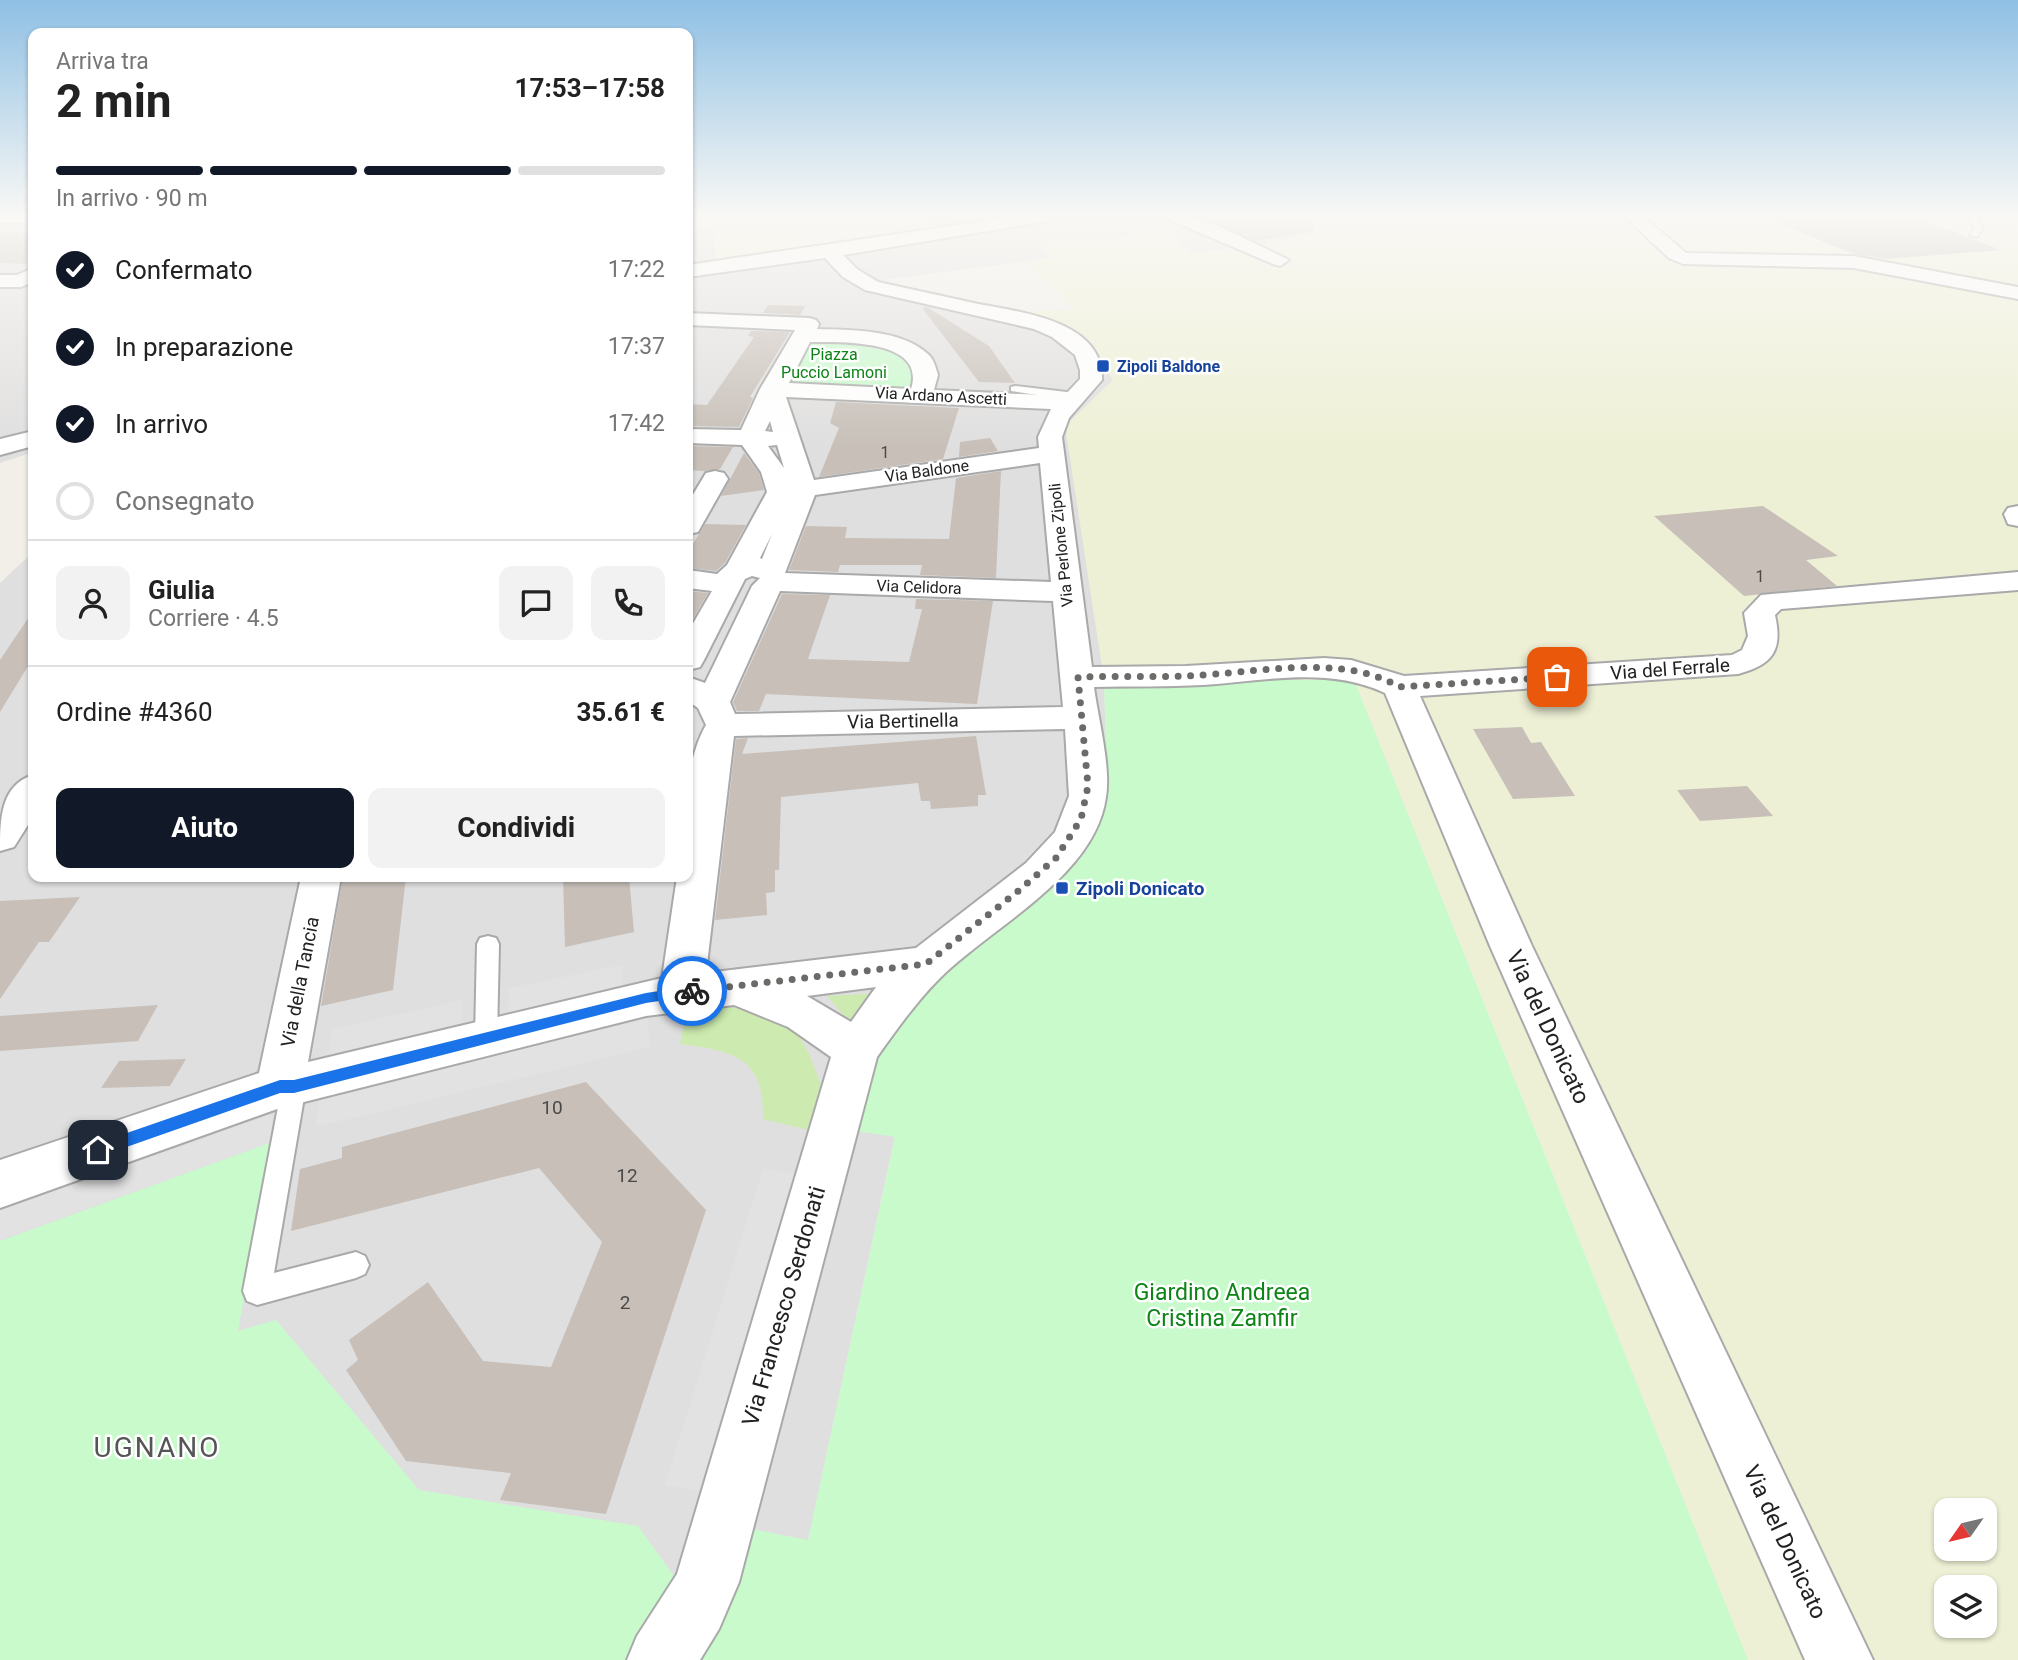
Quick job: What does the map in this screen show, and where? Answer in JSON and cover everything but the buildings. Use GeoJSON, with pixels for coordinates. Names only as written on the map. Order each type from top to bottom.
{"type":"FeatureCollection","features":[{"type":"Feature","properties":{"kind":"street","name":"Via Perlone Zipoli"},"geometry":{"type":"LineString","coordinates":[[901,293],[1019,318],[1064,335],[1086,354],[1092,370],[1088,386],[1072,400],[1052,426],[1051,454],[1080,697],[1088,796],[1075,833],[1040,873],[926,964]]}},
{"type":"Feature","properties":{"kind":"street"},"geometry":{"type":"LineString","coordinates":[[693,319],[806,329],[896,344],[917,355],[926,368],[928,382],[920,395]]}},
{"type":"Feature","properties":{"kind":"street"},"geometry":{"type":"LineString","coordinates":[[749,438],[772,389],[806,329]]}},
{"type":"Feature","properties":{"kind":"street","name":"Via Ardano Ascetti"},"geometry":{"type":"LineString","coordinates":[[772,389],[1072,400]]}},
{"type":"Feature","properties":{"kind":"street"},"geometry":{"type":"LineString","coordinates":[[693,867],[705,721],[770,580],[804,489],[772,389]]}},
{"type":"Feature","properties":{"kind":"street"},"geometry":{"type":"LineString","coordinates":[[693,436],[788,440]]}},
{"type":"Feature","properties":{"kind":"street"},"geometry":{"type":"LineString","coordinates":[[693,651],[780,492],[775,472],[749,438]]}},
{"type":"Feature","properties":{"kind":"street"},"geometry":{"type":"LineString","coordinates":[[0,447],[28,439]]}},
{"type":"Feature","properties":{"kind":"street","name":"Via Baldone"},"geometry":{"type":"LineString","coordinates":[[804,489],[1051,454]]}},
{"type":"Feature","properties":{"kind":"street"},"geometry":{"type":"LineString","coordinates":[[693,517],[715,479]]}},
{"type":"Feature","properties":{"kind":"street","name":"Via Celidora"},"geometry":{"type":"LineString","coordinates":[[693,579],[733,580],[746,591],[770,580],[1066,592]]}},
{"type":"Feature","properties":{"kind":"street","name":"Via del Ferrale"},"geometry":{"type":"LineString","coordinates":[[1399,687],[1738,664],[1756,656],[1764,636],[1759,613],[1772,601],[2018,581]]}},
{"type":"Feature","properties":{"kind":"street"},"geometry":{"type":"LineString","coordinates":[[1080,697],[1185,676],[1329,668],[1383,677],[1399,687]]}},
{"type":"Feature","properties":{"kind":"street","name":"Via del Donicato"},"geometry":{"type":"LineString","coordinates":[[1399,687],[1511,946],[1839,1660]]}},
{"type":"Feature","properties":{"kind":"street","name":"Via Bertinella"},"geometry":{"type":"LineString","coordinates":[[705,721],[1080,697]]}},
{"type":"Feature","properties":{"kind":"street"},"geometry":{"type":"LineString","coordinates":[[0,837],[28,795]]}},
{"type":"Feature","properties":{"kind":"street","name":"Via della Tancia"},"geometry":{"type":"LineString","coordinates":[[287,1086],[320,882]]}},
{"type":"Feature","properties":{"kind":"street"},"geometry":{"type":"LineString","coordinates":[[677,882],[684,976]]}},
{"type":"Feature","properties":{"kind":"street"},"geometry":{"type":"LineString","coordinates":[[684,976],[692,882]]}},
{"type":"Feature","properties":{"kind":"street"},"geometry":{"type":"LineString","coordinates":[[732,986],[926,964]]}},
{"type":"Feature","properties":{"kind":"street","name":"Via Francesco Serdonati"},"geometry":{"type":"LineString","coordinates":[[661,1660],[696,1606],[706,1582],[856,1050],[892,999],[926,964]]}},
{"type":"Feature","properties":{"kind":"street"},"geometry":{"type":"LineString","coordinates":[[0,1184],[287,1086],[646,998],[684,976],[732,986],[804,1014],[856,1050]]}},
{"type":"Feature","properties":{"kind":"lane"},"geometry":{"type":"LineString","coordinates":[[1014,389],[1072,400]]}},
{"type":"Feature","properties":{"kind":"lane"},"geometry":{"type":"LineString","coordinates":[[486,1038],[488,944]]}},
{"type":"Feature","properties":{"kind":"lane"},"geometry":{"type":"LineString","coordinates":[[287,1086],[257,1291],[356,1265]]}},
{"type":"Feature","properties":{"kind":"shaded area"},"geometry":{"type":"Polygon","coordinates":[[[0,293],[28,293],[28,454],[0,463],[0,293]]]}},
{"type":"Feature","properties":{"kind":"shaded area"},"geometry":{"type":"Polygon","coordinates":[[[693,293],[935,293],[1062,326],[1095,349],[1113,380],[1104,680],[1107,780],[1086,852],[965,955],[895,1136],[808,1541],[690,1660],[0,1660],[0,583],[28,557],[28,882],[693,882],[693,293]]]}},
{"type":"Feature","properties":{"kind":"shaded area"},"geometry":{"type":"Polygon","coordinates":[[[622,965],[623,989],[508,1013],[509,988],[622,965]]]}},
{"type":"Feature","properties":{"kind":"shaded area"},"geometry":{"type":"Polygon","coordinates":[[[463,1000],[462,1025],[328,1055],[332,1029],[463,1000]]]}},
{"type":"Feature","properties":{"kind":"shaded area"},"geometry":{"type":"Polygon","coordinates":[[[647,1016],[650,1047],[315,1127],[321,1092],[647,1016]]]}},
{"type":"Feature","properties":{"kind":"shaded area"},"geometry":{"type":"Polygon","coordinates":[[[272,1114],[272,1142],[0,1240],[0,1210],[272,1114]]]}},
{"type":"Feature","properties":{"kind":"shaded area"},"geometry":{"type":"Polygon","coordinates":[[[763,1169],[803,1174],[713,1493],[665,1485],[763,1169]]]}},
{"type":"Feature","properties":{"kind":"green space"},"geometry":{"type":"Polygon","coordinates":[[[1059,293],[2018,293],[2018,1660],[1748,1660],[1354,680],[1104,680],[1065,426],[1113,380],[1095,349],[1062,326],[1015,312],[1076,310],[1059,293]]]}},
{"type":"Feature","properties":{"kind":"green space","name":"Piazza Puccio Lamoni"},"geometry":{"type":"Polygon","coordinates":[[[811,337],[874,342],[909,354],[918,392],[783,387],[811,337]]]}},
{"type":"Feature","properties":{"kind":"green space","name":"Giardino Andreea Cristina Zamfir"},"geometry":{"type":"Polygon","coordinates":[[[1104,680],[1354,680],[1748,1660],[690,1660],[746,1528],[808,1540],[895,1137],[856,1131],[876,1062],[889,1037],[911,1008],[965,955],[1086,852],[1107,780],[1104,680]]]}},
{"type":"Feature","properties":{"kind":"green space"},"geometry":{"type":"Polygon","coordinates":[[[881,993],[853,1026],[827,996],[881,993]]]}},
{"type":"Feature","properties":{"kind":"green space"},"geometry":{"type":"Polygon","coordinates":[[[687,1008],[745,1008],[796,1030],[822,1087],[813,1131],[763,1119],[758,1082],[752,1070],[742,1061],[716,1050],[680,1044],[687,1008]]]}},
{"type":"Feature","properties":{"kind":"green space"},"geometry":{"type":"Polygon","coordinates":[[[272,1142],[238,1331],[276,1320],[419,1490],[638,1526],[676,1579],[626,1660],[0,1660],[0,1241],[272,1142]]]}},
{"type":"Feature","properties":{"kind":"way so far"},"geometry":{"type":"LineString","coordinates":[[692,991],[926,964],[1017,892],[1056,858],[1075,833],[1088,796],[1078,677],[1185,676],[1329,668],[1383,677],[1399,687],[1557,677]]}},
{"type":"Feature","properties":{"kind":"place","name":"Zipoli Baldone"},"geometry":{"type":"Point","coordinates":[1103,366]}},
{"type":"Feature","properties":{"kind":"place","name":"Zipoli Donicato"},"geometry":{"type":"Point","coordinates":[1062,888]}},
{"type":"Feature","properties":{"kind":"district","name":"UGNANO"},"geometry":{"type":"Point","coordinates":[157,1447]}},
{"type":"Feature","properties":{"kind":"route"},"geometry":{"type":"LineString","coordinates":[[98,1150],[280,1087],[294,1086],[646,998],[692,991]]}}]}
